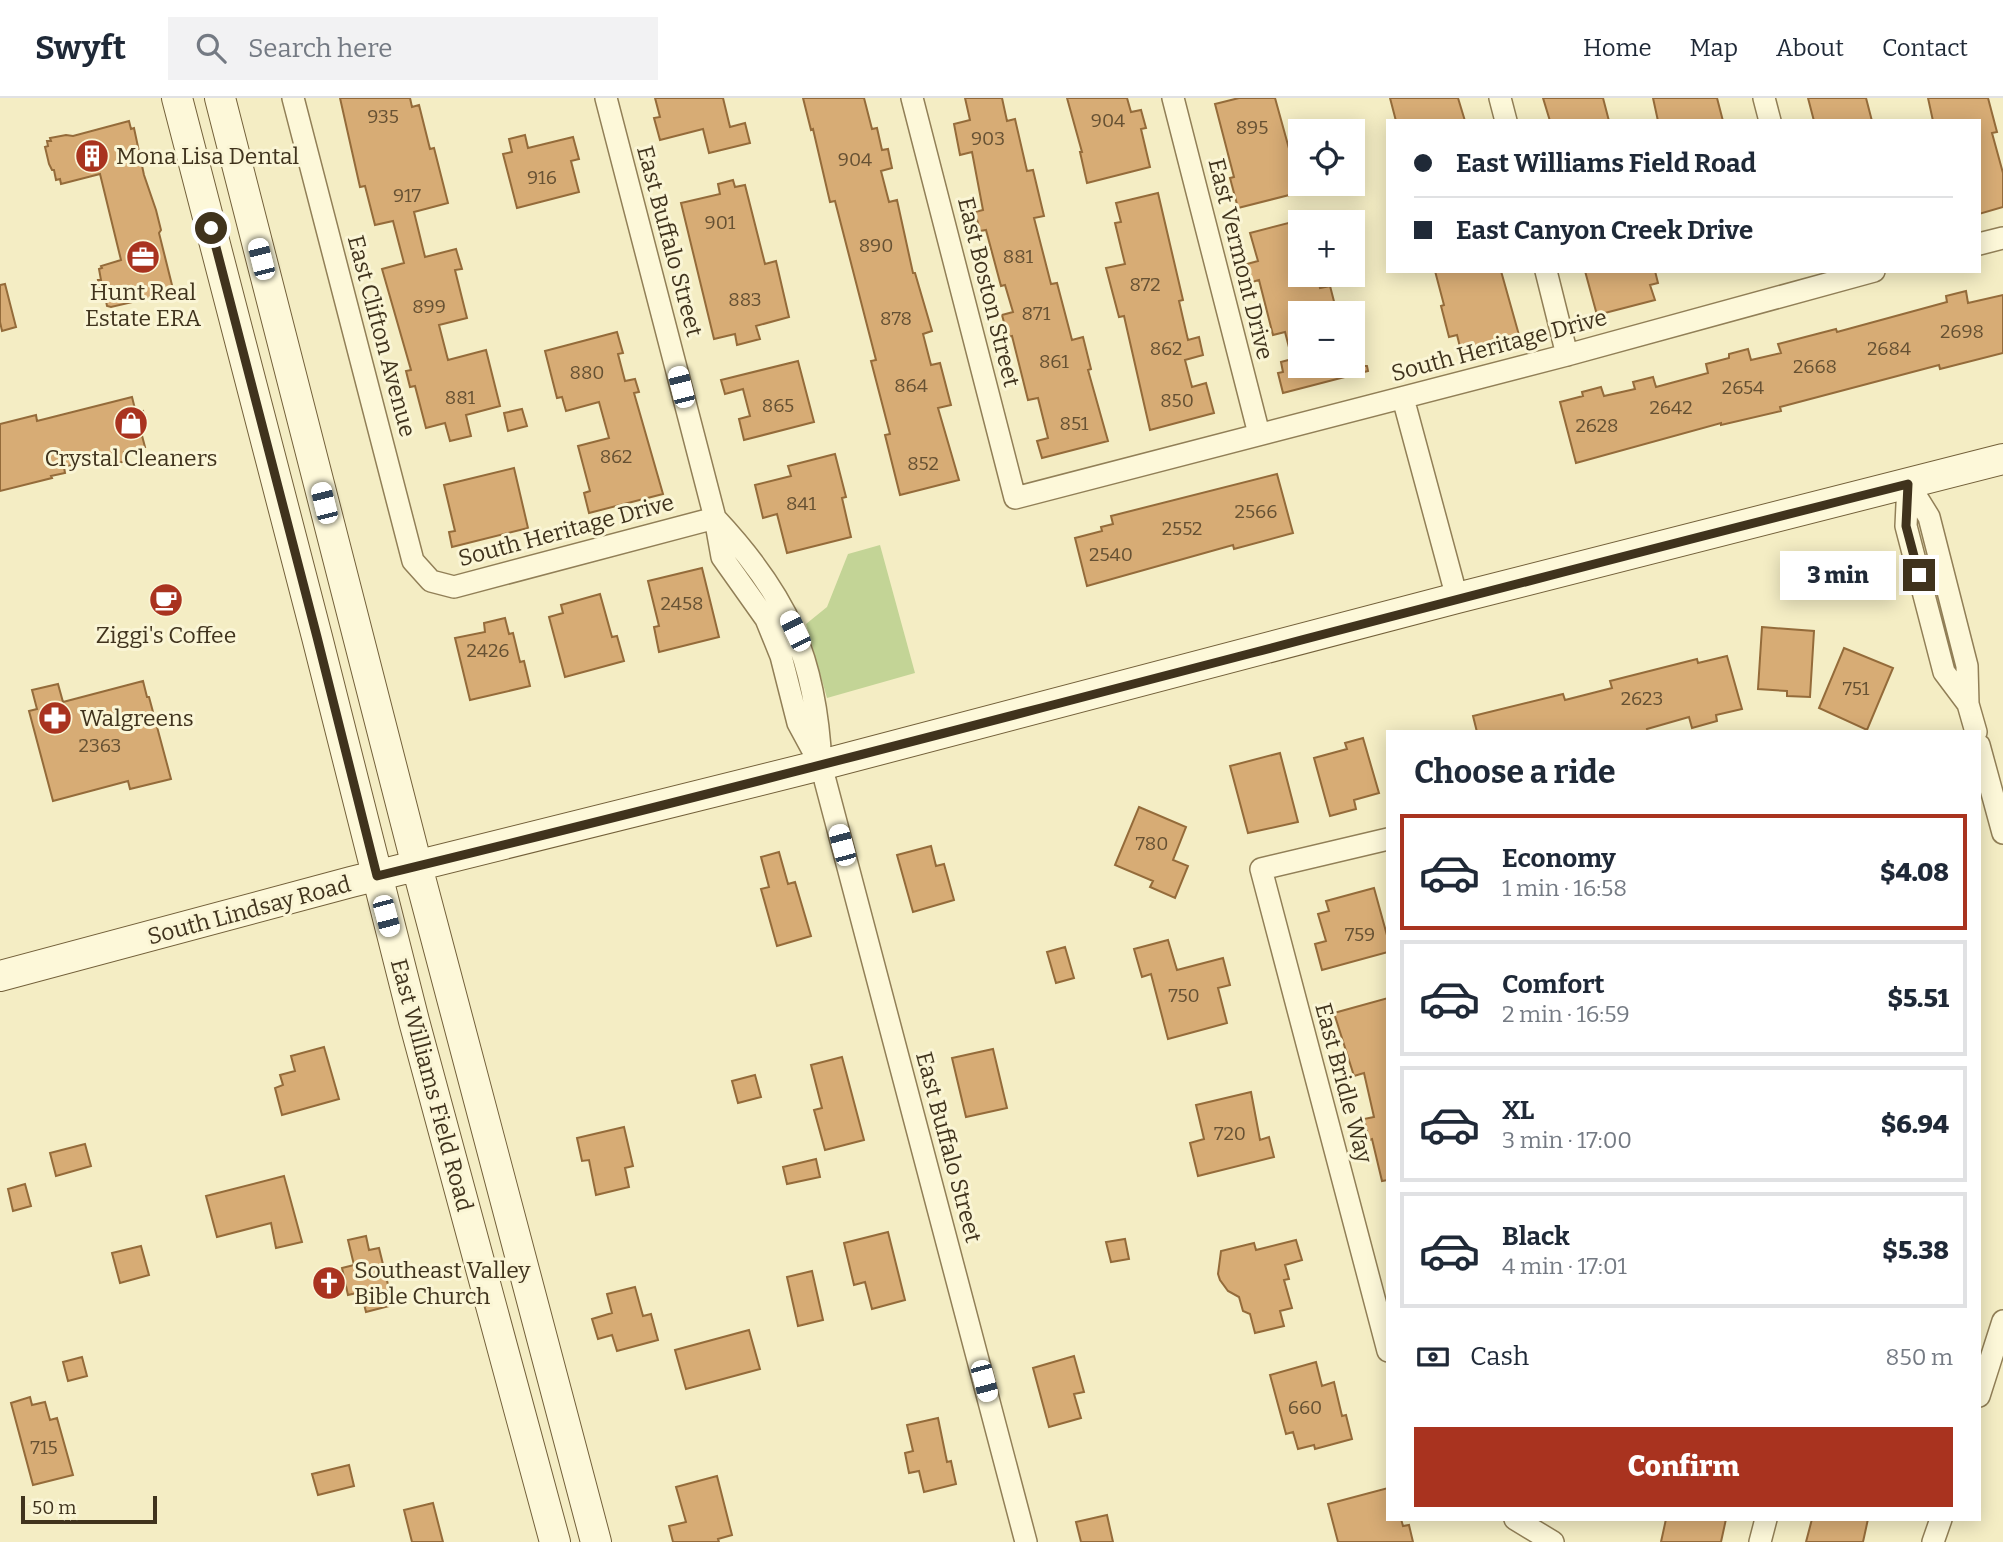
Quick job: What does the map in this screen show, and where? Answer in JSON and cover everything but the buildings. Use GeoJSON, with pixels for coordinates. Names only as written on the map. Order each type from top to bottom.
{"type":"FeatureCollection","features":[{"type":"Feature","properties":{"kind":"main road","name":"East Williams Field Road"},"geometry":{"type":"LineString","coordinates":[[177,98],[377,876],[555,1542]]}},
{"type":"Feature","properties":{"kind":"main road","name":"East Williams Field Road"},"geometry":{"type":"LineString","coordinates":[[220,98],[417,866],[597,1542]]}},
{"type":"Feature","properties":{"kind":"main road"},"geometry":{"type":"LineString","coordinates":[[228,296],[268,286]]}},
{"type":"Feature","properties":{"kind":"main road","name":"South Lindsay Road"},"geometry":{"type":"LineString","coordinates":[[0,976],[377,876],[821,765],[1457,598],[2003,459]]}},
{"type":"Feature","properties":{"kind":"street","name":"East Clifton Avenue"},"geometry":{"type":"LineString","coordinates":[[293,98],[413,561],[431,581]]}},
{"type":"Feature","properties":{"kind":"street","name":"East Buffalo Street"},"geometry":{"type":"LineString","coordinates":[[606,98],[715,518],[722,557],[766,619],[781,656],[798,723],[821,765],[1026,1542]]}},
{"type":"Feature","properties":{"kind":"street","name":"East Boston Street"},"geometry":{"type":"LineString","coordinates":[[912,98],[1015,498]]}},
{"type":"Feature","properties":{"kind":"street","name":"East Vermont Drive"},"geometry":{"type":"LineString","coordinates":[[1173,98],[1259,434]]}},
{"type":"Feature","properties":{"kind":"street"},"geometry":{"type":"LineString","coordinates":[[1500,98],[1505,119]]}},
{"type":"Feature","properties":{"kind":"street"},"geometry":{"type":"LineString","coordinates":[[1764,98],[1769,119]]}},
{"type":"Feature","properties":{"kind":"street"},"geometry":{"type":"LineString","coordinates":[[1981,244],[2003,238]]}},
{"type":"Feature","properties":{"kind":"street"},"geometry":{"type":"LineString","coordinates":[[1546,273],[1567,355]]}},
{"type":"Feature","properties":{"kind":"street","name":"South Heritage Drive"},"geometry":{"type":"LineString","coordinates":[[1015,498],[1567,355],[1811,279],[1858,273]]}},
{"type":"Feature","properties":{"kind":"street"},"geometry":{"type":"LineString","coordinates":[[1403,398],[1457,598]]}},
{"type":"Feature","properties":{"kind":"street"},"geometry":{"type":"LineString","coordinates":[[1908,484],[1906,526],[1944,672],[1968,704],[1975,730]]}},
{"type":"Feature","properties":{"kind":"street","name":"South Heritage Drive"},"geometry":{"type":"LineString","coordinates":[[431,581],[453,586],[715,518]]}},
{"type":"Feature","properties":{"kind":"street"},"geometry":{"type":"LineString","coordinates":[[1981,752],[2003,833]]}},
{"type":"Feature","properties":{"kind":"street","name":"East Bridle Way"},"geometry":{"type":"LineString","coordinates":[[1386,839],[1261,869],[1386,1343]]}},
{"type":"Feature","properties":{"kind":"street"},"geometry":{"type":"LineString","coordinates":[[1981,1390],[2003,1321]]}},
{"type":"Feature","properties":{"kind":"street"},"geometry":{"type":"LineString","coordinates":[[1760,1542],[1765,1521]]}},
{"type":"Feature","properties":{"kind":"street"},"geometry":{"type":"LineString","coordinates":[[1933,1542],[1940,1521]]}},
{"type":"Feature","properties":{"kind":"street"},"geometry":{"type":"LineString","coordinates":[[1517,1529],[1553,1542]]}},
{"type":"Feature","properties":{"kind":"green space"},"geometry":{"type":"Polygon","coordinates":[[[880,545],[915,673],[827,698],[806,624],[827,607],[848,554],[880,545]]]}},
{"type":"Feature","properties":{"kind":"place","name":"Mona Lisa Dental"},"geometry":{"type":"Point","coordinates":[92,156]}},
{"type":"Feature","properties":{"kind":"place","name":"Hunt Real Estate ERA"},"geometry":{"type":"Point","coordinates":[143,257]}},
{"type":"Feature","properties":{"kind":"place","name":"Crystal Cleaners"},"geometry":{"type":"Point","coordinates":[131,423]}},
{"type":"Feature","properties":{"kind":"place","name":"Ziggi's Coffee"},"geometry":{"type":"Point","coordinates":[166,600]}},
{"type":"Feature","properties":{"kind":"place","name":"Walgreens"},"geometry":{"type":"Point","coordinates":[55,718]}},
{"type":"Feature","properties":{"kind":"place","name":"Southeast Valley Bible Church"},"geometry":{"type":"Point","coordinates":[329,1283]}},
{"type":"Feature","properties":{"kind":"route"},"geometry":{"type":"LineString","coordinates":[[211,228],[377,876],[821,765],[1457,598],[1908,484],[1906,526],[1919,575]]}}]}
